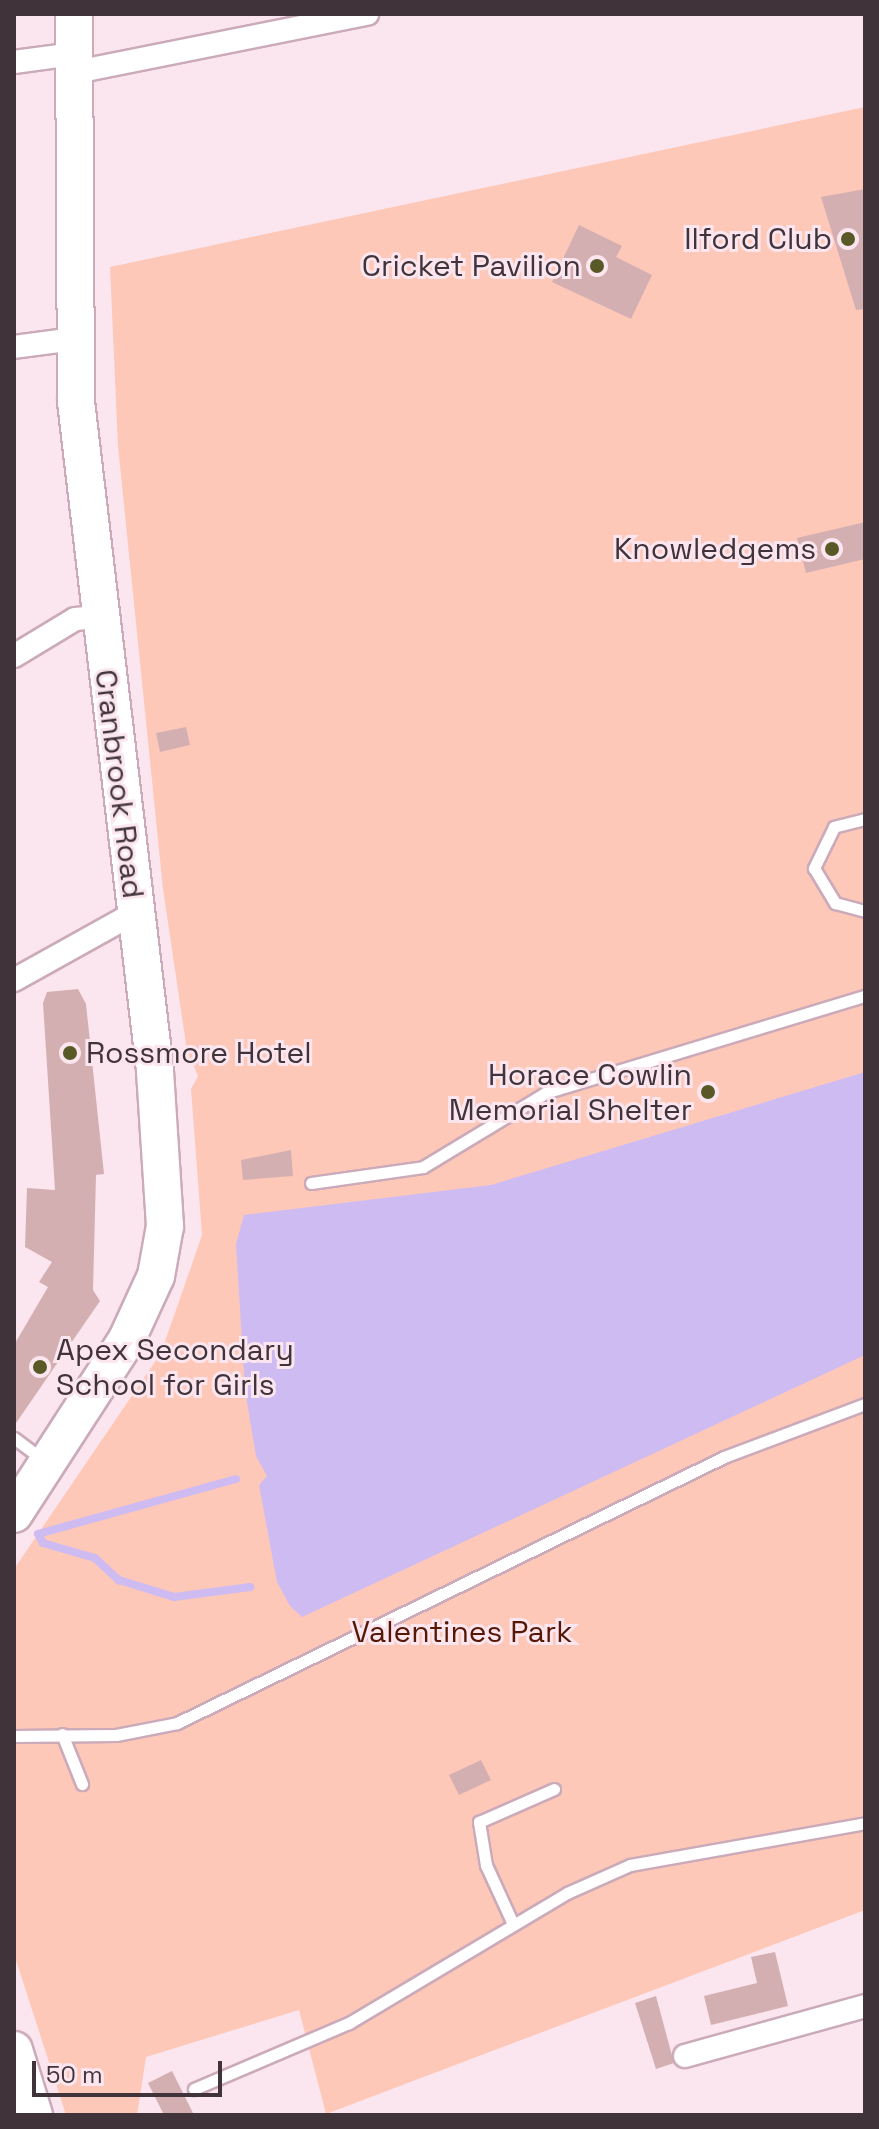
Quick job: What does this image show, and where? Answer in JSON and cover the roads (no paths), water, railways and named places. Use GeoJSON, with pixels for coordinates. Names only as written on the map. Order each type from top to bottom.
{"type":"FeatureCollection","features":[{"type":"Feature","properties":{"kind":"main road","name":"Cranbrook Road"},"geometry":{"type":"LineString","coordinates":[[14,1514],[127,1339],[156,1276],[165,1226],[136,912],[98,617],[74,339],[74,14]]}},
{"type":"Feature","properties":{"kind":"main road"},"geometry":{"type":"LineString","coordinates":[[14,2050],[34,2115]]}},
{"type":"Feature","properties":{"kind":"street"},"geometry":{"type":"LineString","coordinates":[[14,62],[75,63],[367,14]]}},
{"type":"Feature","properties":{"kind":"street"},"geometry":{"type":"LineString","coordinates":[[14,347],[74,339]]}},
{"type":"Feature","properties":{"kind":"street"},"geometry":{"type":"LineString","coordinates":[[14,656],[75,619],[98,617]]}},
{"type":"Feature","properties":{"kind":"street"},"geometry":{"type":"LineString","coordinates":[[14,980],[136,912]]}},
{"type":"Feature","properties":{"kind":"street"},"geometry":{"type":"LineString","coordinates":[[685,2056],[865,2006]]}},
{"type":"Feature","properties":{"kind":"lane"},"geometry":{"type":"LineString","coordinates":[[865,819],[834,827],[814,868],[835,903],[865,911]]}},
{"type":"Feature","properties":{"kind":"lane"},"geometry":{"type":"LineString","coordinates":[[311,1183],[423,1167],[545,1093],[865,996]]}},
{"type":"Feature","properties":{"kind":"lane"},"geometry":{"type":"LineString","coordinates":[[14,1736],[116,1735],[177,1723],[724,1457],[865,1404]]}},
{"type":"Feature","properties":{"kind":"lane"},"geometry":{"type":"LineString","coordinates":[[14,1438],[47,1463]]}},
{"type":"Feature","properties":{"kind":"lane"},"geometry":{"type":"LineString","coordinates":[[62,1734],[82,1784]]}},
{"type":"Feature","properties":{"kind":"lane"},"geometry":{"type":"LineString","coordinates":[[513,1924],[486,1865],[479,1822],[554,1789]]}},
{"type":"Feature","properties":{"kind":"lane"},"geometry":{"type":"LineString","coordinates":[[194,2089],[349,2023],[513,1924],[630,1865],[865,1823]]}},
{"type":"Feature","properties":{"kind":"waterway"},"geometry":{"type":"LineString","coordinates":[[236,1479],[38,1534],[43,1543],[95,1558],[119,1580],[174,1597],[250,1587]]}},
{"type":"Feature","properties":{"kind":"place","name":"Ilford Club"},"geometry":{"type":"Point","coordinates":[848,239]}},
{"type":"Feature","properties":{"kind":"place","name":"Cricket Pavilion"},"geometry":{"type":"Point","coordinates":[597,266]}},
{"type":"Feature","properties":{"kind":"place","name":"Knowledgems"},"geometry":{"type":"Point","coordinates":[832,549]}},
{"type":"Feature","properties":{"kind":"place","name":"Rossmore Hotel"},"geometry":{"type":"Point","coordinates":[70,1053]}},
{"type":"Feature","properties":{"kind":"place","name":"Horace Cowlin Memorial Shelter"},"geometry":{"type":"Point","coordinates":[708,1092]}},
{"type":"Feature","properties":{"kind":"place","name":"Apex Secondary School for Girls"},"geometry":{"type":"Point","coordinates":[40,1367]}},
{"type":"Feature","properties":{"kind":"park label","name":"Valentines Park"},"geometry":{"type":"Point","coordinates":[462,1632]}}]}
